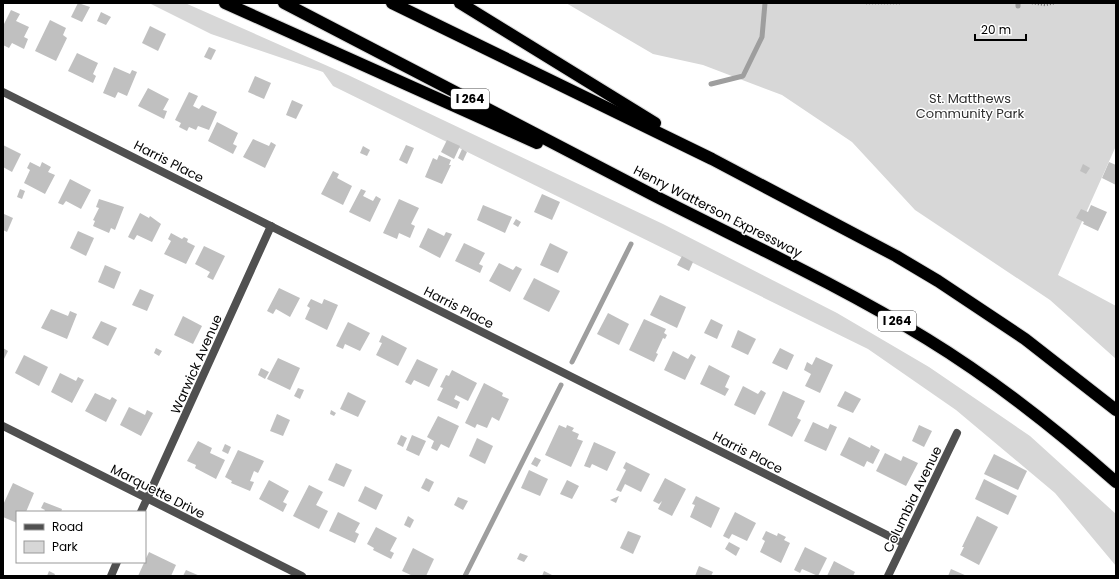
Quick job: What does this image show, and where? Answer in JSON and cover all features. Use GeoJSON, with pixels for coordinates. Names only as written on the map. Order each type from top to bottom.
{"type":"FeatureCollection","features":[{"type":"Feature","properties":{"kind":"highway"},"geometry":{"type":"LineString","coordinates":[[225,3],[655,196]]}},
{"type":"Feature","properties":{"kind":"highway","name":"Henry Watterson Expressway"},"geometry":{"type":"LineString","coordinates":[[284,3],[655,196],[840,288],[928,339],[1013,398],[1116,482]]}},
{"type":"Feature","properties":{"kind":"highway"},"geometry":{"type":"LineString","coordinates":[[392,3],[712,159],[841,226],[938,281],[1056,362],[1116,410]]}},
{"type":"Feature","properties":{"kind":"highway"},"geometry":{"type":"LineString","coordinates":[[460,3],[712,159]]}},
{"type":"Feature","properties":{"kind":"street","name":"Harris Place"},"geometry":{"type":"LineString","coordinates":[[3,92],[903,543]]}},
{"type":"Feature","properties":{"kind":"street","name":"Warwick Avenue"},"geometry":{"type":"LineString","coordinates":[[141,511],[271,226]]}},
{"type":"Feature","properties":{"kind":"street","name":"Marquette Drive"},"geometry":{"type":"LineString","coordinates":[[3,426],[302,576]]}},
{"type":"Feature","properties":{"kind":"street","name":"Columbia Avenue"},"geometry":{"type":"LineString","coordinates":[[888,576],[957,433]]}},
{"type":"Feature","properties":{"kind":"street"},"geometry":{"type":"LineString","coordinates":[[111,576],[117,563]]}},
{"type":"Feature","properties":{"kind":"path"},"geometry":{"type":"LineString","coordinates":[[866,3],[901,3]]}},
{"type":"Feature","properties":{"kind":"path"},"geometry":{"type":"LineString","coordinates":[[1032,3],[1045,6],[1054,3]]}},
{"type":"Feature","properties":{"kind":"green space"},"geometry":{"type":"Polygon","coordinates":[[[149,3],[185,3],[348,75],[663,224],[837,313],[929,367],[1030,436],[1116,514],[1116,566],[1055,493],[956,410],[868,349],[333,86],[323,72],[211,34],[149,3]]]}},
{"type":"Feature","properties":{"kind":"green space","name":"St. Matthews Community Park"},"geometry":{"type":"Polygon","coordinates":[[[566,3],[1116,3],[1116,146],[1058,275],[1116,306],[1116,359],[1050,300],[915,210],[852,142],[782,95],[703,65],[653,54],[566,3]]]}},
{"type":"Feature","properties":{"kind":"building"},"geometry":{"type":"Polygon","coordinates":[[[78,3],[90,7],[82,22],[71,17],[78,3]]]}},
{"type":"Feature","properties":{"kind":"building"},"geometry":{"type":"Polygon","coordinates":[[[11,10],[20,14],[16,21],[29,27],[24,37],[28,39],[24,49],[12,43],[9,48],[3,45],[3,26],[11,10]]]}},
{"type":"Feature","properties":{"kind":"building"},"geometry":{"type":"Polygon","coordinates":[[[101,12],[111,17],[106,25],[97,21],[101,12]]]}},
{"type":"Feature","properties":{"kind":"building"},"geometry":{"type":"Polygon","coordinates":[[[50,20],[66,28],[63,35],[67,38],[56,61],[35,51],[50,20]]]}},
{"type":"Feature","properties":{"kind":"building"},"geometry":{"type":"Polygon","coordinates":[[[150,26],[166,34],[158,51],[142,43],[150,26]]]}},
{"type":"Feature","properties":{"kind":"building"},"geometry":{"type":"Polygon","coordinates":[[[209,47],[216,50],[211,60],[204,57],[209,47]]]}},
{"type":"Feature","properties":{"kind":"building"},"geometry":{"type":"Polygon","coordinates":[[[77,53],[98,63],[93,74],[96,76],[93,83],[68,71],[77,53]]]}},
{"type":"Feature","properties":{"kind":"building"},"geometry":{"type":"Polygon","coordinates":[[[114,67],[130,74],[132,70],[137,72],[127,96],[118,92],[115,98],[103,93],[114,67]]]}},
{"type":"Feature","properties":{"kind":"building"},"geometry":{"type":"Polygon","coordinates":[[[255,76],[271,83],[264,99],[248,92],[255,76]]]}},
{"type":"Feature","properties":{"kind":"building"},"geometry":{"type":"Polygon","coordinates":[[[148,88],[169,99],[163,110],[167,111],[164,119],[138,106],[148,88]]]}},
{"type":"Feature","properties":{"kind":"building"},"geometry":{"type":"Polygon","coordinates":[[[189,92],[198,96],[193,106],[199,109],[202,105],[217,112],[209,130],[198,126],[196,130],[189,127],[187,131],[179,127],[181,123],[175,120],[189,92]]]}},
{"type":"Feature","properties":{"kind":"building"},"geometry":{"type":"Polygon","coordinates":[[[292,100],[303,105],[296,119],[286,115],[292,100]]]}},
{"type":"Feature","properties":{"kind":"building"},"geometry":{"type":"Polygon","coordinates":[[[217,122],[238,133],[233,144],[237,146],[233,154],[208,141],[217,122]]]}},
{"type":"Feature","properties":{"kind":"building"},"geometry":{"type":"Polygon","coordinates":[[[253,139],[269,146],[271,142],[276,145],[265,168],[243,157],[253,139]]]}},
{"type":"Feature","properties":{"kind":"building"},"geometry":{"type":"Polygon","coordinates":[[[447,140],[460,146],[454,159],[441,152],[447,140]]]}},
{"type":"Feature","properties":{"kind":"building"},"geometry":{"type":"Polygon","coordinates":[[[3,145],[21,154],[12,172],[3,167],[3,145]]]}},
{"type":"Feature","properties":{"kind":"building"},"geometry":{"type":"Polygon","coordinates":[[[406,145],[414,148],[407,164],[399,160],[406,145]]]}},
{"type":"Feature","properties":{"kind":"building"},"geometry":{"type":"Polygon","coordinates":[[[363,146],[370,150],[367,156],[360,153],[363,146]]]}},
{"type":"Feature","properties":{"kind":"building"},"geometry":{"type":"Polygon","coordinates":[[[462,149],[467,152],[463,161],[458,158],[462,149]]]}},
{"type":"Feature","properties":{"kind":"building"},"geometry":{"type":"Polygon","coordinates":[[[439,155],[451,160],[449,165],[451,165],[442,184],[425,177],[433,158],[437,160],[439,155]]]}},
{"type":"Feature","properties":{"kind":"building"},"geometry":{"type":"Polygon","coordinates":[[[30,162],[40,167],[42,162],[51,167],[48,172],[55,175],[45,194],[24,183],[30,170],[27,168],[30,162]]]}},
{"type":"Feature","properties":{"kind":"building"},"geometry":{"type":"Polygon","coordinates":[[[1109,162],[1116,165],[1116,185],[1102,178],[1109,162]]]}},
{"type":"Feature","properties":{"kind":"building"},"geometry":{"type":"Polygon","coordinates":[[[1083,164],[1090,168],[1086,174],[1080,171],[1083,164]]]}},
{"type":"Feature","properties":{"kind":"building"},"geometry":{"type":"Polygon","coordinates":[[[333,171],[339,174],[337,178],[352,186],[343,205],[321,194],[333,171]]]}},
{"type":"Feature","properties":{"kind":"building"},"geometry":{"type":"Polygon","coordinates":[[[70,179],[91,190],[81,209],[66,201],[63,205],[58,203],[70,179]]]}},
{"type":"Feature","properties":{"kind":"building"},"geometry":{"type":"Polygon","coordinates":[[[20,189],[25,191],[22,199],[17,197],[20,189]]]}},
{"type":"Feature","properties":{"kind":"building"},"geometry":{"type":"Polygon","coordinates":[[[361,189],[366,191],[363,196],[373,201],[376,196],[381,199],[370,222],[349,212],[361,189]]]}},
{"type":"Feature","properties":{"kind":"building"},"geometry":{"type":"Polygon","coordinates":[[[542,194],[560,202],[552,220],[534,212],[542,194]]]}},
{"type":"Feature","properties":{"kind":"building"},"geometry":{"type":"Polygon","coordinates":[[[99,199],[124,207],[115,230],[111,228],[109,233],[93,226],[95,221],[93,220],[99,208],[96,207],[99,199]]]}},
{"type":"Feature","properties":{"kind":"building"},"geometry":{"type":"Polygon","coordinates":[[[399,199],[419,208],[411,224],[415,226],[410,238],[399,233],[397,239],[383,233],[399,199]]]}},
{"type":"Feature","properties":{"kind":"building"},"geometry":{"type":"Polygon","coordinates":[[[483,205],[512,217],[505,233],[477,220],[483,205]]]}},
{"type":"Feature","properties":{"kind":"building"},"geometry":{"type":"Polygon","coordinates":[[[1091,205],[1107,212],[1098,231],[1083,224],[1084,222],[1076,218],[1081,209],[1088,212],[1091,205]]]}},
{"type":"Feature","properties":{"kind":"building"},"geometry":{"type":"Polygon","coordinates":[[[140,213],[149,218],[150,216],[161,224],[152,242],[137,235],[134,240],[128,237],[140,213]]]}},
{"type":"Feature","properties":{"kind":"building"},"geometry":{"type":"Polygon","coordinates":[[[4,214],[13,218],[7,232],[3,230],[4,214]]]}},
{"type":"Feature","properties":{"kind":"building"},"geometry":{"type":"Polygon","coordinates":[[[516,219],[521,222],[518,227],[513,224],[516,219]]]}},
{"type":"Feature","properties":{"kind":"building"},"geometry":{"type":"Polygon","coordinates":[[[428,228],[444,236],[446,232],[452,234],[440,258],[419,247],[428,228]]]}},
{"type":"Feature","properties":{"kind":"building"},"geometry":{"type":"Polygon","coordinates":[[[78,231],[94,238],[86,256],[70,248],[78,231]]]}},
{"type":"Feature","properties":{"kind":"building"},"geometry":{"type":"Polygon","coordinates":[[[171,233],[182,239],[184,237],[188,239],[187,242],[195,246],[186,264],[164,254],[171,241],[168,239],[171,233]]]}},
{"type":"Feature","properties":{"kind":"building"},"geometry":{"type":"Polygon","coordinates":[[[464,243],[485,253],[479,264],[483,266],[480,273],[455,261],[464,243]]]}},
{"type":"Feature","properties":{"kind":"building"},"geometry":{"type":"Polygon","coordinates":[[[550,243],[568,252],[558,273],[540,265],[550,243]]]}},
{"type":"Feature","properties":{"kind":"building"},"geometry":{"type":"Polygon","coordinates":[[[204,246],[225,256],[213,280],[207,277],[210,272],[195,264],[204,246]]]}},
{"type":"Feature","properties":{"kind":"building"},"geometry":{"type":"Polygon","coordinates":[[[682,256],[693,262],[689,271],[677,265],[682,256]]]}},
{"type":"Feature","properties":{"kind":"building"},"geometry":{"type":"Polygon","coordinates":[[[499,263],[513,270],[516,266],[522,269],[510,292],[489,281],[499,263]]]}},
{"type":"Feature","properties":{"kind":"building"},"geometry":{"type":"Polygon","coordinates":[[[105,265],[121,272],[114,289],[98,282],[105,265]]]}},
{"type":"Feature","properties":{"kind":"building"},"geometry":{"type":"Polygon","coordinates":[[[534,278],[560,291],[549,312],[523,299],[534,278]]]}},
{"type":"Feature","properties":{"kind":"building"},"geometry":{"type":"Polygon","coordinates":[[[279,288],[300,298],[290,317],[276,309],[273,314],[267,311],[279,288]]]}},
{"type":"Feature","properties":{"kind":"building"},"geometry":{"type":"Polygon","coordinates":[[[140,289],[154,295],[147,311],[132,305],[140,289]]]}},
{"type":"Feature","properties":{"kind":"building"},"geometry":{"type":"Polygon","coordinates":[[[660,295],[686,307],[677,328],[650,315],[660,295]]]}},
{"type":"Feature","properties":{"kind":"building"},"geometry":{"type":"Polygon","coordinates":[[[311,299],[322,304],[324,299],[338,305],[327,330],[305,319],[310,308],[307,306],[311,299]]]}},
{"type":"Feature","properties":{"kind":"building"},"geometry":{"type":"Polygon","coordinates":[[[51,309],[68,316],[70,311],[77,314],[67,339],[41,328],[51,309]]]}},
{"type":"Feature","properties":{"kind":"building"},"geometry":{"type":"Polygon","coordinates":[[[608,313],[629,324],[619,345],[597,334],[608,313]]]}},
{"type":"Feature","properties":{"kind":"building"},"geometry":{"type":"Polygon","coordinates":[[[183,316],[202,326],[193,344],[174,335],[183,316]]]}},
{"type":"Feature","properties":{"kind":"building"},"geometry":{"type":"Polygon","coordinates":[[[644,319],[666,329],[664,333],[667,335],[665,339],[663,338],[656,353],[658,354],[654,362],[629,350],[644,319]]]}},
{"type":"Feature","properties":{"kind":"building"},"geometry":{"type":"Polygon","coordinates":[[[711,319],[723,325],[717,339],[704,333],[711,319]]]}},
{"type":"Feature","properties":{"kind":"building"},"geometry":{"type":"Polygon","coordinates":[[[101,321],[117,328],[108,346],[92,338],[101,321]]]}},
{"type":"Feature","properties":{"kind":"building"},"geometry":{"type":"Polygon","coordinates":[[[348,322],[370,333],[360,351],[345,344],[343,349],[336,346],[348,322]]]}},
{"type":"Feature","properties":{"kind":"building"},"geometry":{"type":"Polygon","coordinates":[[[738,330],[756,339],[748,355],[731,347],[738,330]]]}},
{"type":"Feature","properties":{"kind":"building"},"geometry":{"type":"Polygon","coordinates":[[[382,335],[407,348],[398,366],[376,355],[382,343],[379,342],[382,335]]]}},
{"type":"Feature","properties":{"kind":"building"},"geometry":{"type":"Polygon","coordinates":[[[3,348],[8,351],[3,361],[3,348]]]}},
{"type":"Feature","properties":{"kind":"building"},"geometry":{"type":"Polygon","coordinates":[[[156,348],[162,351],[159,356],[154,353],[156,348]]]}},
{"type":"Feature","properties":{"kind":"building"},"geometry":{"type":"Polygon","coordinates":[[[780,348],[794,355],[787,370],[772,363],[780,348]]]}},
{"type":"Feature","properties":{"kind":"building"},"geometry":{"type":"Polygon","coordinates":[[[673,351],[688,359],[691,354],[696,357],[685,380],[664,370],[673,351]]]}},
{"type":"Feature","properties":{"kind":"building"},"geometry":{"type":"Polygon","coordinates":[[[24,355],[48,367],[39,386],[15,373],[24,355]]]}},
{"type":"Feature","properties":{"kind":"building"},"geometry":{"type":"Polygon","coordinates":[[[816,357],[833,365],[820,393],[805,386],[811,374],[804,370],[807,362],[812,365],[816,357]]]}},
{"type":"Feature","properties":{"kind":"building"},"geometry":{"type":"Polygon","coordinates":[[[278,358],[300,368],[290,390],[267,379],[278,358]]]}},
{"type":"Feature","properties":{"kind":"building"},"geometry":{"type":"Polygon","coordinates":[[[417,359],[438,369],[429,387],[414,380],[411,385],[405,382],[417,359]]]}},
{"type":"Feature","properties":{"kind":"building"},"geometry":{"type":"Polygon","coordinates":[[[709,365],[730,376],[725,387],[729,389],[725,396],[700,384],[709,365]]]}},
{"type":"Feature","properties":{"kind":"building"},"geometry":{"type":"Polygon","coordinates":[[[261,368],[269,372],[265,379],[258,375],[261,368]]]}},
{"type":"Feature","properties":{"kind":"building"},"geometry":{"type":"Polygon","coordinates":[[[452,370],[477,383],[468,401],[456,395],[454,399],[460,402],[457,409],[437,400],[443,388],[440,387],[446,375],[449,376],[452,370]]]}},
{"type":"Feature","properties":{"kind":"building"},"geometry":{"type":"Polygon","coordinates":[[[60,373],[76,381],[78,377],[84,380],[72,403],[51,392],[60,373]]]}},
{"type":"Feature","properties":{"kind":"building"},"geometry":{"type":"Polygon","coordinates":[[[484,383],[503,393],[502,396],[509,399],[499,421],[492,417],[487,428],[477,424],[475,428],[465,423],[484,383]]]}},
{"type":"Feature","properties":{"kind":"building"},"geometry":{"type":"Polygon","coordinates":[[[743,386],[758,394],[761,390],[766,393],[755,415],[734,405],[743,386]]]}},
{"type":"Feature","properties":{"kind":"building"},"geometry":{"type":"Polygon","coordinates":[[[298,388],[304,390],[300,399],[294,396],[298,388]]]}},
{"type":"Feature","properties":{"kind":"building"},"geometry":{"type":"Polygon","coordinates":[[[783,391],[805,401],[797,418],[801,420],[792,437],[768,425],[783,391]]]}},
{"type":"Feature","properties":{"kind":"building"},"geometry":{"type":"Polygon","coordinates":[[[845,391],[861,399],[853,413],[837,406],[845,391]]]}},
{"type":"Feature","properties":{"kind":"building"},"geometry":{"type":"Polygon","coordinates":[[[348,392],[366,401],[358,417],[340,409],[348,392]]]}},
{"type":"Feature","properties":{"kind":"building"},"geometry":{"type":"Polygon","coordinates":[[[95,393],[110,400],[112,397],[117,400],[106,422],[85,411],[95,393]]]}},
{"type":"Feature","properties":{"kind":"building"},"geometry":{"type":"Polygon","coordinates":[[[129,407],[145,415],[147,410],[153,413],[141,436],[120,425],[129,407]]]}},
{"type":"Feature","properties":{"kind":"building"},"geometry":{"type":"Polygon","coordinates":[[[331,410],[336,413],[334,416],[330,414],[331,410]]]}},
{"type":"Feature","properties":{"kind":"building"},"geometry":{"type":"Polygon","coordinates":[[[277,414],[290,420],[283,436],[270,431],[277,414]]]}},
{"type":"Feature","properties":{"kind":"building"},"geometry":{"type":"Polygon","coordinates":[[[438,416],[459,426],[449,448],[441,444],[437,451],[431,448],[434,441],[427,437],[438,416]]]}},
{"type":"Feature","properties":{"kind":"building"},"geometry":{"type":"Polygon","coordinates":[[[813,422],[828,429],[830,424],[837,427],[826,451],[804,441],[813,422]]]}},
{"type":"Feature","properties":{"kind":"building"},"geometry":{"type":"Polygon","coordinates":[[[559,425],[566,428],[567,425],[574,428],[572,431],[579,434],[577,439],[583,441],[571,467],[545,455],[559,425]]]}},
{"type":"Feature","properties":{"kind":"building"},"geometry":{"type":"Polygon","coordinates":[[[919,425],[932,431],[924,447],[912,441],[919,425]]]}},
{"type":"Feature","properties":{"kind":"building"},"geometry":{"type":"Polygon","coordinates":[[[401,435],[407,438],[403,447],[397,444],[401,435]]]}},
{"type":"Feature","properties":{"kind":"building"},"geometry":{"type":"Polygon","coordinates":[[[412,435],[426,441],[419,456],[406,450],[412,435]]]}},
{"type":"Feature","properties":{"kind":"building"},"geometry":{"type":"Polygon","coordinates":[[[849,437],[870,448],[871,445],[880,450],[873,464],[867,461],[864,467],[840,455],[849,437]]]}},
{"type":"Feature","properties":{"kind":"building"},"geometry":{"type":"Polygon","coordinates":[[[477,438],[493,446],[485,464],[469,456],[477,438]]]}},
{"type":"Feature","properties":{"kind":"building"},"geometry":{"type":"Polygon","coordinates":[[[198,441],[212,448],[210,453],[225,460],[216,479],[195,468],[196,465],[187,461],[198,441]]]}},
{"type":"Feature","properties":{"kind":"building"},"geometry":{"type":"Polygon","coordinates":[[[594,442],[616,452],[607,471],[592,464],[590,468],[584,466],[594,442]]]}},
{"type":"Feature","properties":{"kind":"building"},"geometry":{"type":"Polygon","coordinates":[[[225,444],[231,447],[228,454],[222,451],[225,444]]]}},
{"type":"Feature","properties":{"kind":"building"},"geometry":{"type":"Polygon","coordinates":[[[238,450],[264,461],[258,473],[254,471],[250,481],[254,482],[250,491],[231,483],[232,481],[225,477],[238,450]]]}},
{"type":"Feature","properties":{"kind":"building"},"geometry":{"type":"Polygon","coordinates":[[[885,453],[901,461],[903,456],[918,463],[906,486],[876,471],[885,453]]]}},
{"type":"Feature","properties":{"kind":"building"},"geometry":{"type":"Polygon","coordinates":[[[994,454],[1027,471],[1018,490],[984,474],[994,454]]]}},
{"type":"Feature","properties":{"kind":"building"},"geometry":{"type":"Polygon","coordinates":[[[535,457],[541,460],[537,467],[531,464],[535,457]]]}},
{"type":"Feature","properties":{"kind":"building"},"geometry":{"type":"Polygon","coordinates":[[[626,462],[650,474],[641,492],[625,484],[621,492],[616,490],[626,470],[623,468],[626,462]]]}},
{"type":"Feature","properties":{"kind":"building"},"geometry":{"type":"Polygon","coordinates":[[[336,463],[352,470],[344,487],[328,480],[336,463]]]}},
{"type":"Feature","properties":{"kind":"building"},"geometry":{"type":"Polygon","coordinates":[[[529,470],[548,479],[540,496],[521,488],[529,470]]]}},
{"type":"Feature","properties":{"kind":"building"},"geometry":{"type":"Polygon","coordinates":[[[426,478],[434,482],[429,492],[421,488],[426,478]]]}},
{"type":"Feature","properties":{"kind":"building"},"geometry":{"type":"Polygon","coordinates":[[[665,478],[686,489],[672,516],[658,509],[662,501],[659,504],[653,501],[665,478]]]}},
{"type":"Feature","properties":{"kind":"building"},"geometry":{"type":"Polygon","coordinates":[[[984,479],[1017,496],[1008,515],[975,499],[984,479]]]}},
{"type":"Feature","properties":{"kind":"building"},"geometry":{"type":"Polygon","coordinates":[[[269,480],[289,491],[283,502],[287,504],[283,512],[259,499],[269,480]]]}},
{"type":"Feature","properties":{"kind":"building"},"geometry":{"type":"Polygon","coordinates":[[[567,480],[579,486],[572,499],[560,494],[567,480]]]}},
{"type":"Feature","properties":{"kind":"building"},"geometry":{"type":"Polygon","coordinates":[[[13,483],[34,493],[26,511],[16,511],[16,523],[3,517],[3,505],[13,483]]]}},
{"type":"Feature","properties":{"kind":"building"},"geometry":{"type":"Polygon","coordinates":[[[309,485],[323,492],[316,505],[328,511],[319,529],[293,516],[309,485]]]}},
{"type":"Feature","properties":{"kind":"building"},"geometry":{"type":"Polygon","coordinates":[[[365,486],[383,495],[376,510],[358,501],[365,486]]]}},
{"type":"Feature","properties":{"kind":"building"},"geometry":{"type":"Polygon","coordinates":[[[619,496],[616,503],[610,500],[619,496]]]}},
{"type":"Feature","properties":{"kind":"building"},"geometry":{"type":"Polygon","coordinates":[[[696,496],[720,508],[711,528],[690,517],[695,505],[692,504],[696,496]]]}},
{"type":"Feature","properties":{"kind":"building"},"geometry":{"type":"Polygon","coordinates":[[[458,497],[468,501],[463,510],[454,505],[458,497]]]}},
{"type":"Feature","properties":{"kind":"building"},"geometry":{"type":"Polygon","coordinates":[[[44,502],[62,509],[61,511],[44,511],[41,508],[44,502]]]}},
{"type":"Feature","properties":{"kind":"building"},"geometry":{"type":"Polygon","coordinates":[[[338,512],[360,523],[355,532],[359,534],[355,543],[329,531],[338,512]]]}},
{"type":"Feature","properties":{"kind":"building"},"geometry":{"type":"Polygon","coordinates":[[[735,512],[756,523],[747,541],[732,534],[729,539],[723,536],[735,512]]]}},
{"type":"Feature","properties":{"kind":"building"},"geometry":{"type":"Polygon","coordinates":[[[408,516],[414,520],[410,528],[404,525],[408,516]]]}},
{"type":"Feature","properties":{"kind":"building"},"geometry":{"type":"Polygon","coordinates":[[[977,516],[998,527],[979,565],[960,555],[964,547],[962,547],[977,516]]]}},
{"type":"Feature","properties":{"kind":"building"},"geometry":{"type":"Polygon","coordinates":[[[376,527],[397,538],[390,551],[394,553],[391,559],[373,550],[374,548],[367,544],[376,527]]]}},
{"type":"Feature","properties":{"kind":"building"},"geometry":{"type":"Polygon","coordinates":[[[628,531],[641,536],[633,554],[620,548],[628,531]]]}},
{"type":"Feature","properties":{"kind":"building"},"geometry":{"type":"Polygon","coordinates":[[[766,531],[777,536],[778,533],[786,537],[784,540],[790,543],[781,563],[760,552],[765,541],[762,539],[766,531]]]}},
{"type":"Feature","properties":{"kind":"building"},"geometry":{"type":"Polygon","coordinates":[[[729,542],[740,548],[736,556],[725,549],[729,542]]]}},
{"type":"Feature","properties":{"kind":"building"},"geometry":{"type":"Polygon","coordinates":[[[805,547],[827,558],[818,576],[802,569],[800,573],[794,570],[805,547]]]}},
{"type":"Feature","properties":{"kind":"building"},"geometry":{"type":"Polygon","coordinates":[[[413,548],[434,559],[426,576],[413,576],[402,571],[413,548]]]}},
{"type":"Feature","properties":{"kind":"building"},"geometry":{"type":"Polygon","coordinates":[[[149,552],[176,565],[171,576],[138,576],[144,563],[146,563],[149,552]]]}},
{"type":"Feature","properties":{"kind":"building"},"geometry":{"type":"Polygon","coordinates":[[[520,553],[528,556],[524,562],[517,559],[520,553]]]}},
{"type":"Feature","properties":{"kind":"building"},"geometry":{"type":"Polygon","coordinates":[[[834,561],[855,572],[853,576],[827,576],[834,561]]]}},
{"type":"Feature","properties":{"kind":"building"},"geometry":{"type":"Polygon","coordinates":[[[699,566],[713,572],[711,576],[695,576],[699,566]]]}},
{"type":"Feature","properties":{"kind":"building"},"geometry":{"type":"Polygon","coordinates":[[[951,569],[967,576],[948,576],[951,569]]]}},
{"type":"Feature","properties":{"kind":"building"},"geometry":{"type":"Polygon","coordinates":[[[186,570],[200,576],[183,576],[186,570]]]}},
{"type":"Feature","properties":{"kind":"building"},"geometry":{"type":"Polygon","coordinates":[[[49,571],[55,574],[54,576],[47,576],[49,571]]]}},
{"type":"Feature","properties":{"kind":"building"},"geometry":{"type":"Polygon","coordinates":[[[544,571],[554,576],[542,576],[544,571]]]}},
{"type":"Feature","properties":{"kind":"waterway"},"geometry":{"type":"LineString","coordinates":[[711,84],[743,76],[762,37],[765,3]]}},
{"type":"Feature","properties":{"kind":"waterway"},"geometry":{"type":"LineString","coordinates":[[572,362],[631,244]]}},
{"type":"Feature","properties":{"kind":"waterway"},"geometry":{"type":"LineString","coordinates":[[465,576],[561,385]]}}]}
